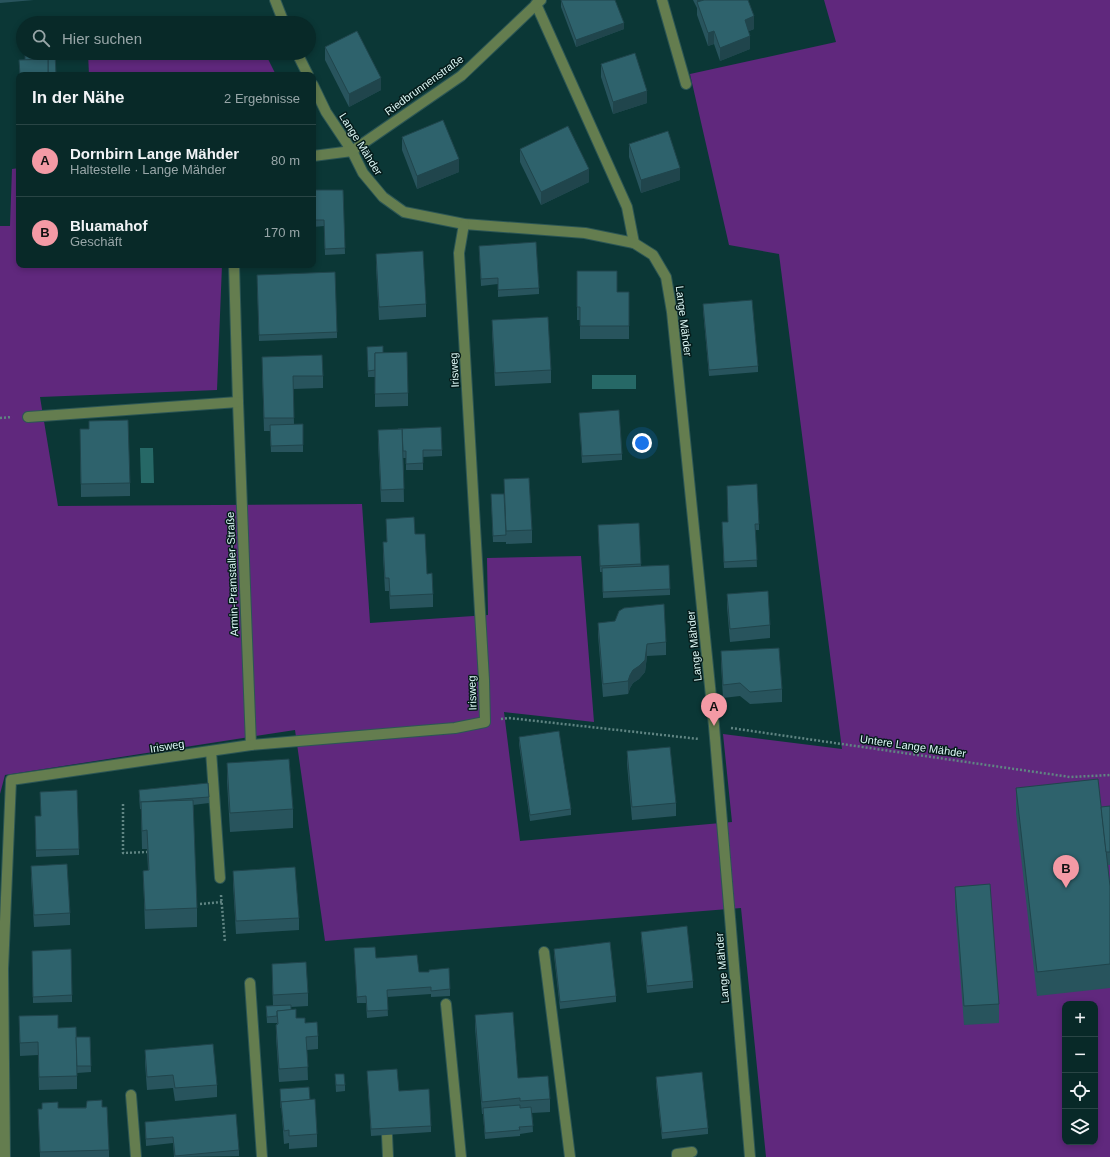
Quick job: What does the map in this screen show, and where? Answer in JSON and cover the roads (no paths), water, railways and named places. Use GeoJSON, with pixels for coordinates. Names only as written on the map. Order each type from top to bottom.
{"type":"FeatureCollection","features":[{"type":"Feature","properties":{"kind":"street"},"geometry":{"type":"LineString","coordinates":[[275,0],[281,16]]}},
{"type":"Feature","properties":{"kind":"street"},"geometry":{"type":"LineString","coordinates":[[662,0],[686,84]]}},
{"type":"Feature","properties":{"kind":"street"},"geometry":{"type":"LineString","coordinates":[[539,2],[627,208],[634,243]]}},
{"type":"Feature","properties":{"kind":"street","name":"Riedbrunnenstraße"},"geometry":{"type":"LineString","coordinates":[[352,152],[461,76],[539,2]]}},
{"type":"Feature","properties":{"kind":"street"},"geometry":{"type":"LineString","coordinates":[[300,60],[306,72]]}},
{"type":"Feature","properties":{"kind":"street","name":"Lange Mähder"},"geometry":{"type":"LineString","coordinates":[[316,91],[326,112],[352,152],[363,173],[383,197],[404,212],[464,224],[585,233],[634,243],[653,255],[666,277],[672,312],[716,741],[750,1157]]}},
{"type":"Feature","properties":{"kind":"street"},"geometry":{"type":"LineString","coordinates":[[316,156],[352,152]]}},
{"type":"Feature","properties":{"kind":"street","name":"Irisweg"},"geometry":{"type":"LineString","coordinates":[[5,1157],[3,969],[11,780],[251,745],[455,728],[485,722],[484,680],[459,253],[464,224]]}},
{"type":"Feature","properties":{"kind":"street","name":"Armin-Pramstaller-Straße"},"geometry":{"type":"LineString","coordinates":[[234,268],[251,745]]}},
{"type":"Feature","properties":{"kind":"street"},"geometry":{"type":"LineString","coordinates":[[28,417],[238,402]]}},
{"type":"Feature","properties":{"kind":"street"},"geometry":{"type":"LineString","coordinates":[[211,751],[220,878]]}},
{"type":"Feature","properties":{"kind":"street"},"geometry":{"type":"LineString","coordinates":[[544,952],[570,1157]]}},
{"type":"Feature","properties":{"kind":"street"},"geometry":{"type":"LineString","coordinates":[[250,983],[262,1157]]}},
{"type":"Feature","properties":{"kind":"street"},"geometry":{"type":"LineString","coordinates":[[446,1004],[461,1157]]}},
{"type":"Feature","properties":{"kind":"street"},"geometry":{"type":"LineString","coordinates":[[131,1096],[136,1157]]}},
{"type":"Feature","properties":{"kind":"street"},"geometry":{"type":"LineString","coordinates":[[386,1135],[388,1157]]}},
{"type":"Feature","properties":{"kind":"street"},"geometry":{"type":"LineString","coordinates":[[677,1157],[677,1154],[692,1152]]}},
{"type":"Feature","properties":{"kind":"water"},"geometry":{"type":"Polygon","coordinates":[[[592,375],[636,375],[636,389],[592,389],[592,375]]]}},
{"type":"Feature","properties":{"kind":"water"},"geometry":{"type":"Polygon","coordinates":[[[140,448],[153,448],[154,483],[141,483],[140,448]]]}},
{"type":"Feature","properties":{"kind":"place","name":"Dornbirn Lange Mähder"},"geometry":{"type":"Point","coordinates":[714,726]}},
{"type":"Feature","properties":{"kind":"place","name":"Bluamahof"},"geometry":{"type":"Point","coordinates":[1066,888]}}]}
